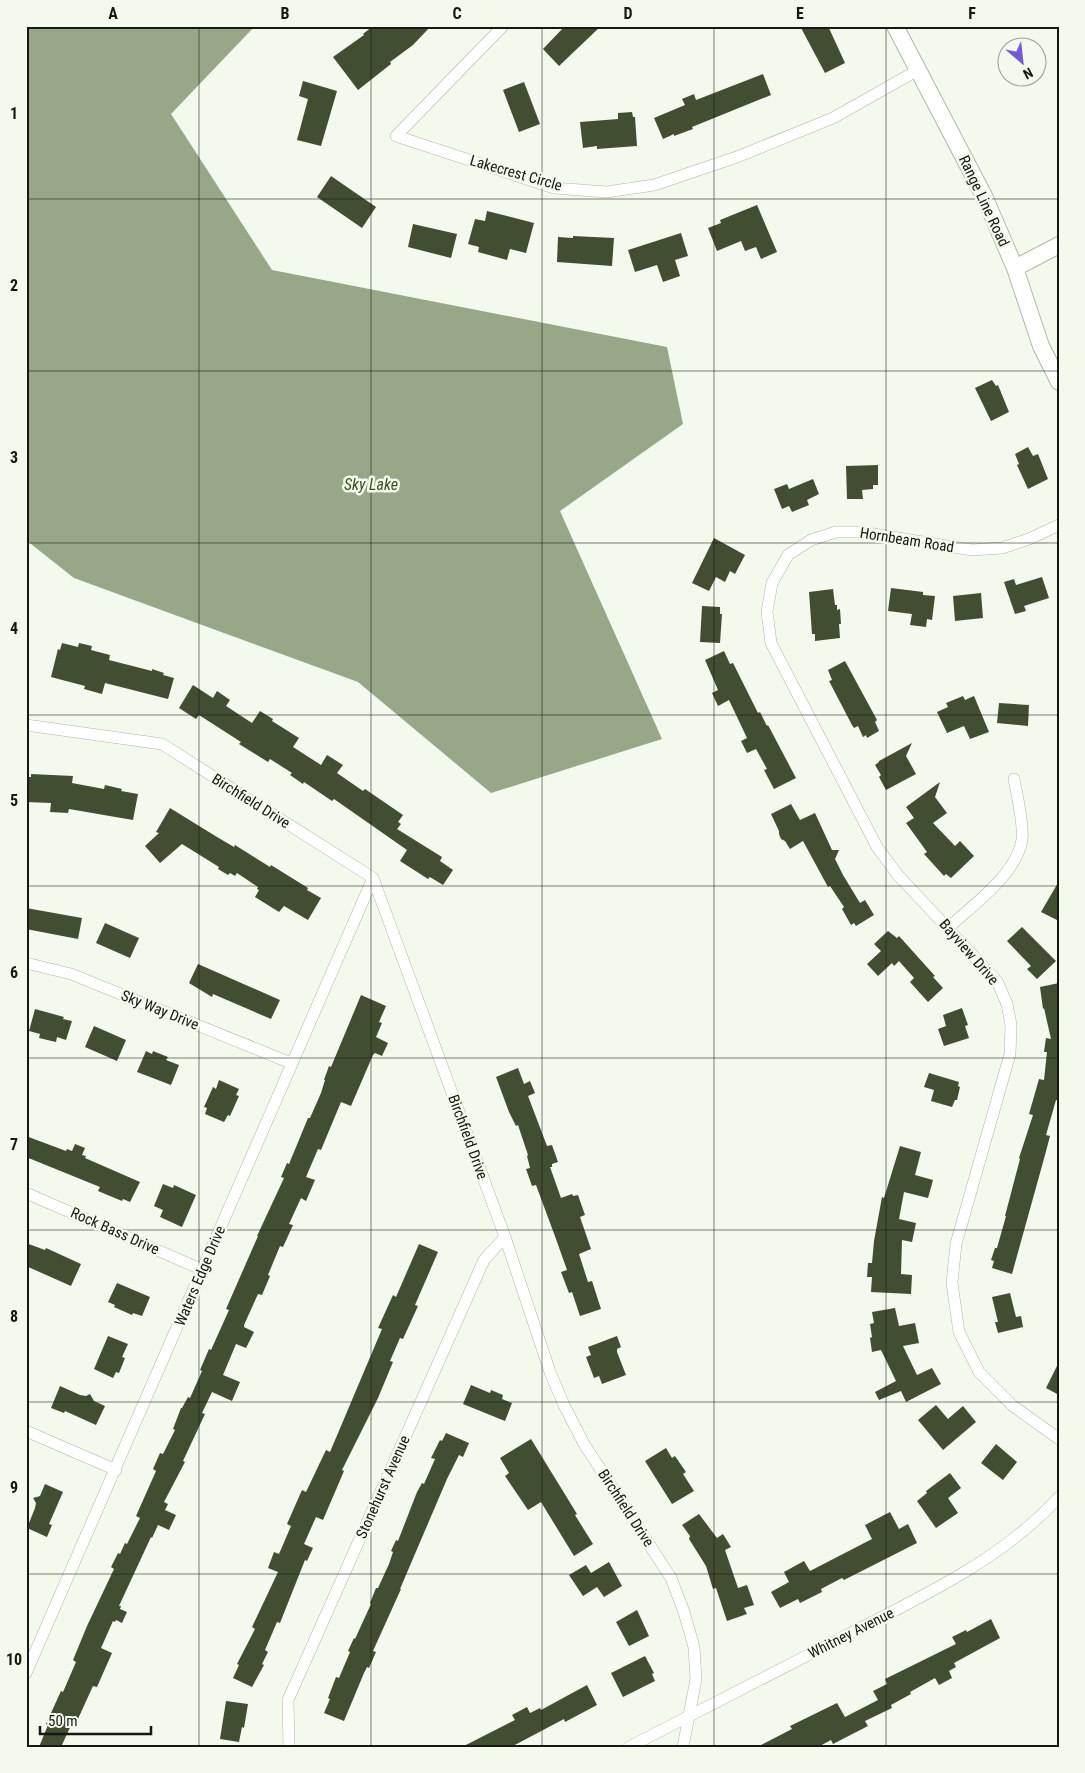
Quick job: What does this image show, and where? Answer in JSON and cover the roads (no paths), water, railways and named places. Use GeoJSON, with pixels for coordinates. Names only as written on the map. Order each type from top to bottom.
{"type":"FeatureCollection","features":[{"type":"Feature","properties":{"kind":"main road","name":"Range Line Road"},"geometry":{"type":"LineString","coordinates":[[895,26],[984,196],[1015,268],[1041,346],[1059,382]]}},
{"type":"Feature","properties":{"kind":"main road"},"geometry":{"type":"LineString","coordinates":[[1015,268],[1059,245]]}},
{"type":"Feature","properties":{"kind":"street","name":"Lakecrest Circle"},"geometry":{"type":"LineString","coordinates":[[503,26],[396,136],[554,188],[607,192],[654,185],[737,157],[833,118],[918,70]]}},
{"type":"Feature","properties":{"kind":"street","name":"Hornbeam Road"},"geometry":{"type":"LineString","coordinates":[[772,583],[788,555],[810,540],[836,532],[862,532],[972,550],[1002,548],[1029,539],[1059,525]]}},
{"type":"Feature","properties":{"kind":"street","name":"Bayview Drive"},"geometry":{"type":"LineString","coordinates":[[772,583],[767,612],[771,643],[877,847],[897,874],[997,981],[1007,1004],[1011,1025],[1010,1054],[956,1244],[952,1283],[959,1332],[979,1372],[1014,1406],[1059,1439]]}},
{"type":"Feature","properties":{"kind":"street","name":"Birchfield Drive"},"geometry":{"type":"LineString","coordinates":[[26,725],[162,744],[373,878],[505,1237],[550,1372],[584,1444],[671,1578],[684,1612],[694,1646],[696,1680],[683,1747]]}},
{"type":"Feature","properties":{"kind":"street"},"geometry":{"type":"LineString","coordinates":[[948,928],[1006,875],[1015,861],[1022,839],[1014,779]]}},
{"type":"Feature","properties":{"kind":"street","name":"Waters Edge Drive"},"geometry":{"type":"LineString","coordinates":[[26,1674],[373,878]]}},
{"type":"Feature","properties":{"kind":"street","name":"Sky Way Drive"},"geometry":{"type":"LineString","coordinates":[[26,963],[72,974],[291,1063]]}},
{"type":"Feature","properties":{"kind":"street","name":"Rock Bass Drive"},"geometry":{"type":"LineString","coordinates":[[26,1193],[203,1270]]}},
{"type":"Feature","properties":{"kind":"street","name":"Stonehurst Avenue"},"geometry":{"type":"LineString","coordinates":[[289,1747],[288,1700],[484,1260],[505,1237]]}},
{"type":"Feature","properties":{"kind":"street"},"geometry":{"type":"LineString","coordinates":[[26,1431],[116,1470]]}},
{"type":"Feature","properties":{"kind":"street","name":"Whitney Avenue"},"geometry":{"type":"LineString","coordinates":[[629,1747],[931,1592],[988,1558],[1047,1510],[1059,1497]]}},
{"type":"Feature","properties":{"kind":"water","name":"Sky Lake"},"geometry":{"type":"Polygon","coordinates":[[[26,26],[255,26],[171,114],[272,270],[667,347],[683,424],[560,511],[662,739],[491,793],[358,682],[74,578],[26,540],[26,26]]]}}]}
